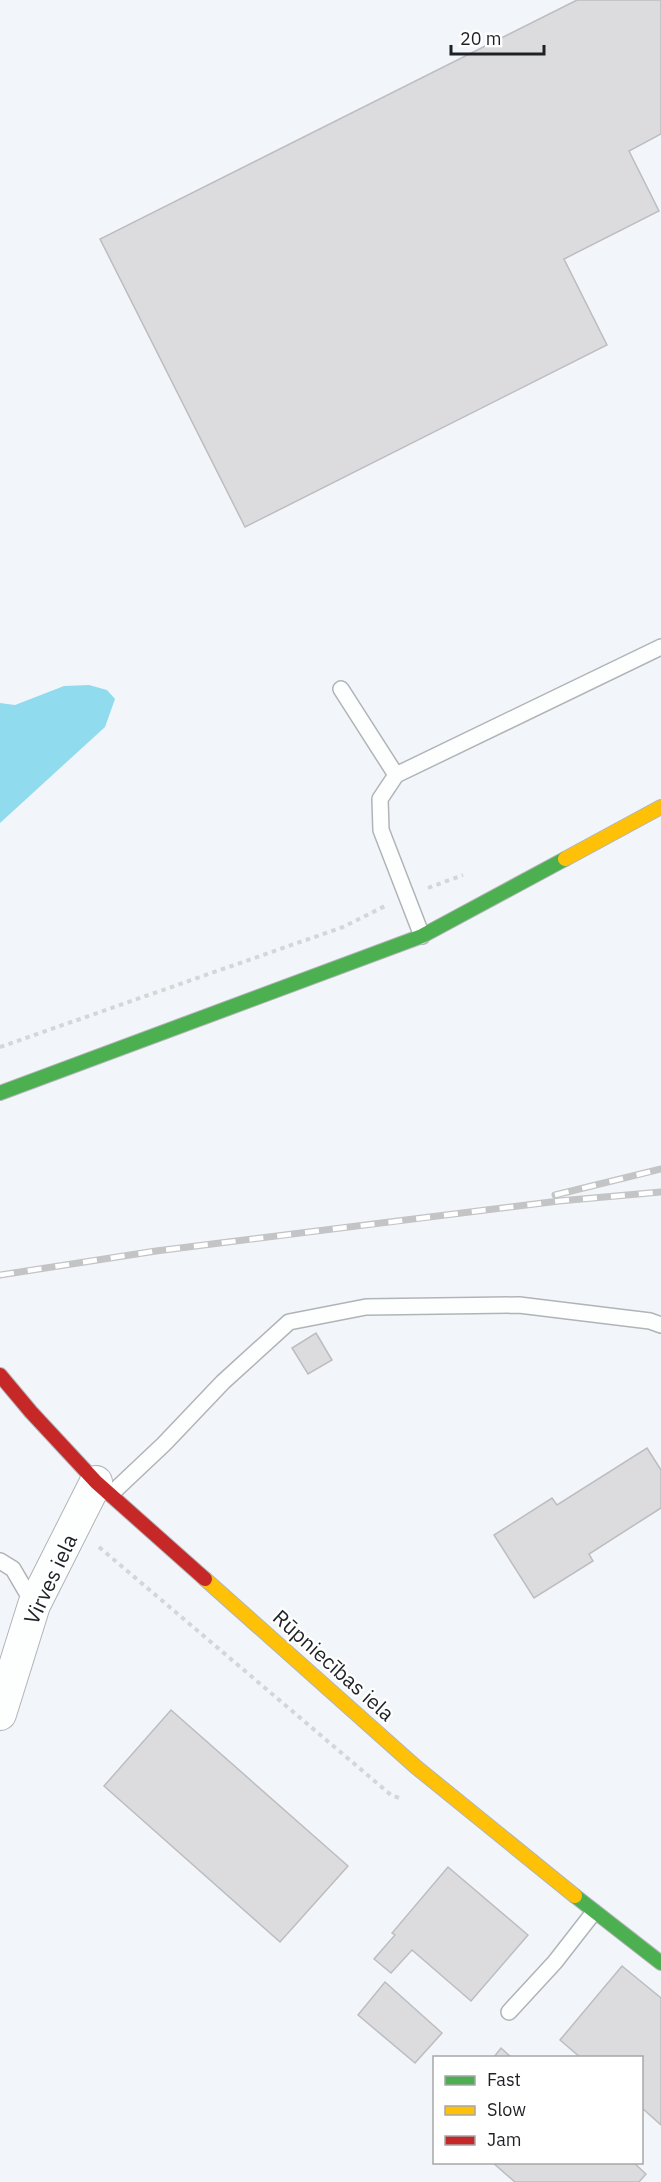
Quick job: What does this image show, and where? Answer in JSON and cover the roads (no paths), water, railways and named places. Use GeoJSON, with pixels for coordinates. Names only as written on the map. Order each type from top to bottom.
{"type":"FeatureCollection","features":[{"type":"Feature","properties":{"kind":"street"},"geometry":{"type":"LineString","coordinates":[[0,1093],[422,936],[661,807]]}},
{"type":"Feature","properties":{"kind":"street","name":"Rūpniecības iela"},"geometry":{"type":"LineString","coordinates":[[0,1376],[103,1488],[416,1767],[594,1912],[661,1963]]}},
{"type":"Feature","properties":{"kind":"street","name":"Virves iela"},"geometry":{"type":"LineString","coordinates":[[0,1714],[34,1605],[103,1488]]}},
{"type":"Feature","properties":{"kind":"lane"},"geometry":{"type":"LineString","coordinates":[[422,936],[381,830],[380,799],[396,775],[661,647]]}},
{"type":"Feature","properties":{"kind":"lane"},"geometry":{"type":"LineString","coordinates":[[341,689],[396,775]]}},
{"type":"Feature","properties":{"kind":"lane"},"geometry":{"type":"LineString","coordinates":[[103,1488],[164,1444],[223,1382],[289,1322],[366,1307],[519,1305],[650,1321],[661,1325]]}},
{"type":"Feature","properties":{"kind":"lane"},"geometry":{"type":"LineString","coordinates":[[0,1561],[13,1569],[34,1605]]}},
{"type":"Feature","properties":{"kind":"lane"},"geometry":{"type":"LineString","coordinates":[[509,2012],[555,1962],[594,1912]]}},
{"type":"Feature","properties":{"kind":"water"},"geometry":{"type":"Polygon","coordinates":[[[89,685],[107,690],[115,699],[105,727],[0,823],[0,703],[15,705],[64,686],[89,685]]]}},
{"type":"Feature","properties":{"kind":"railway"},"geometry":{"type":"LineString","coordinates":[[555,1195],[661,1169]]}},
{"type":"Feature","properties":{"kind":"railway"},"geometry":{"type":"LineString","coordinates":[[0,1275],[156,1251],[559,1201],[661,1192]]}}]}
